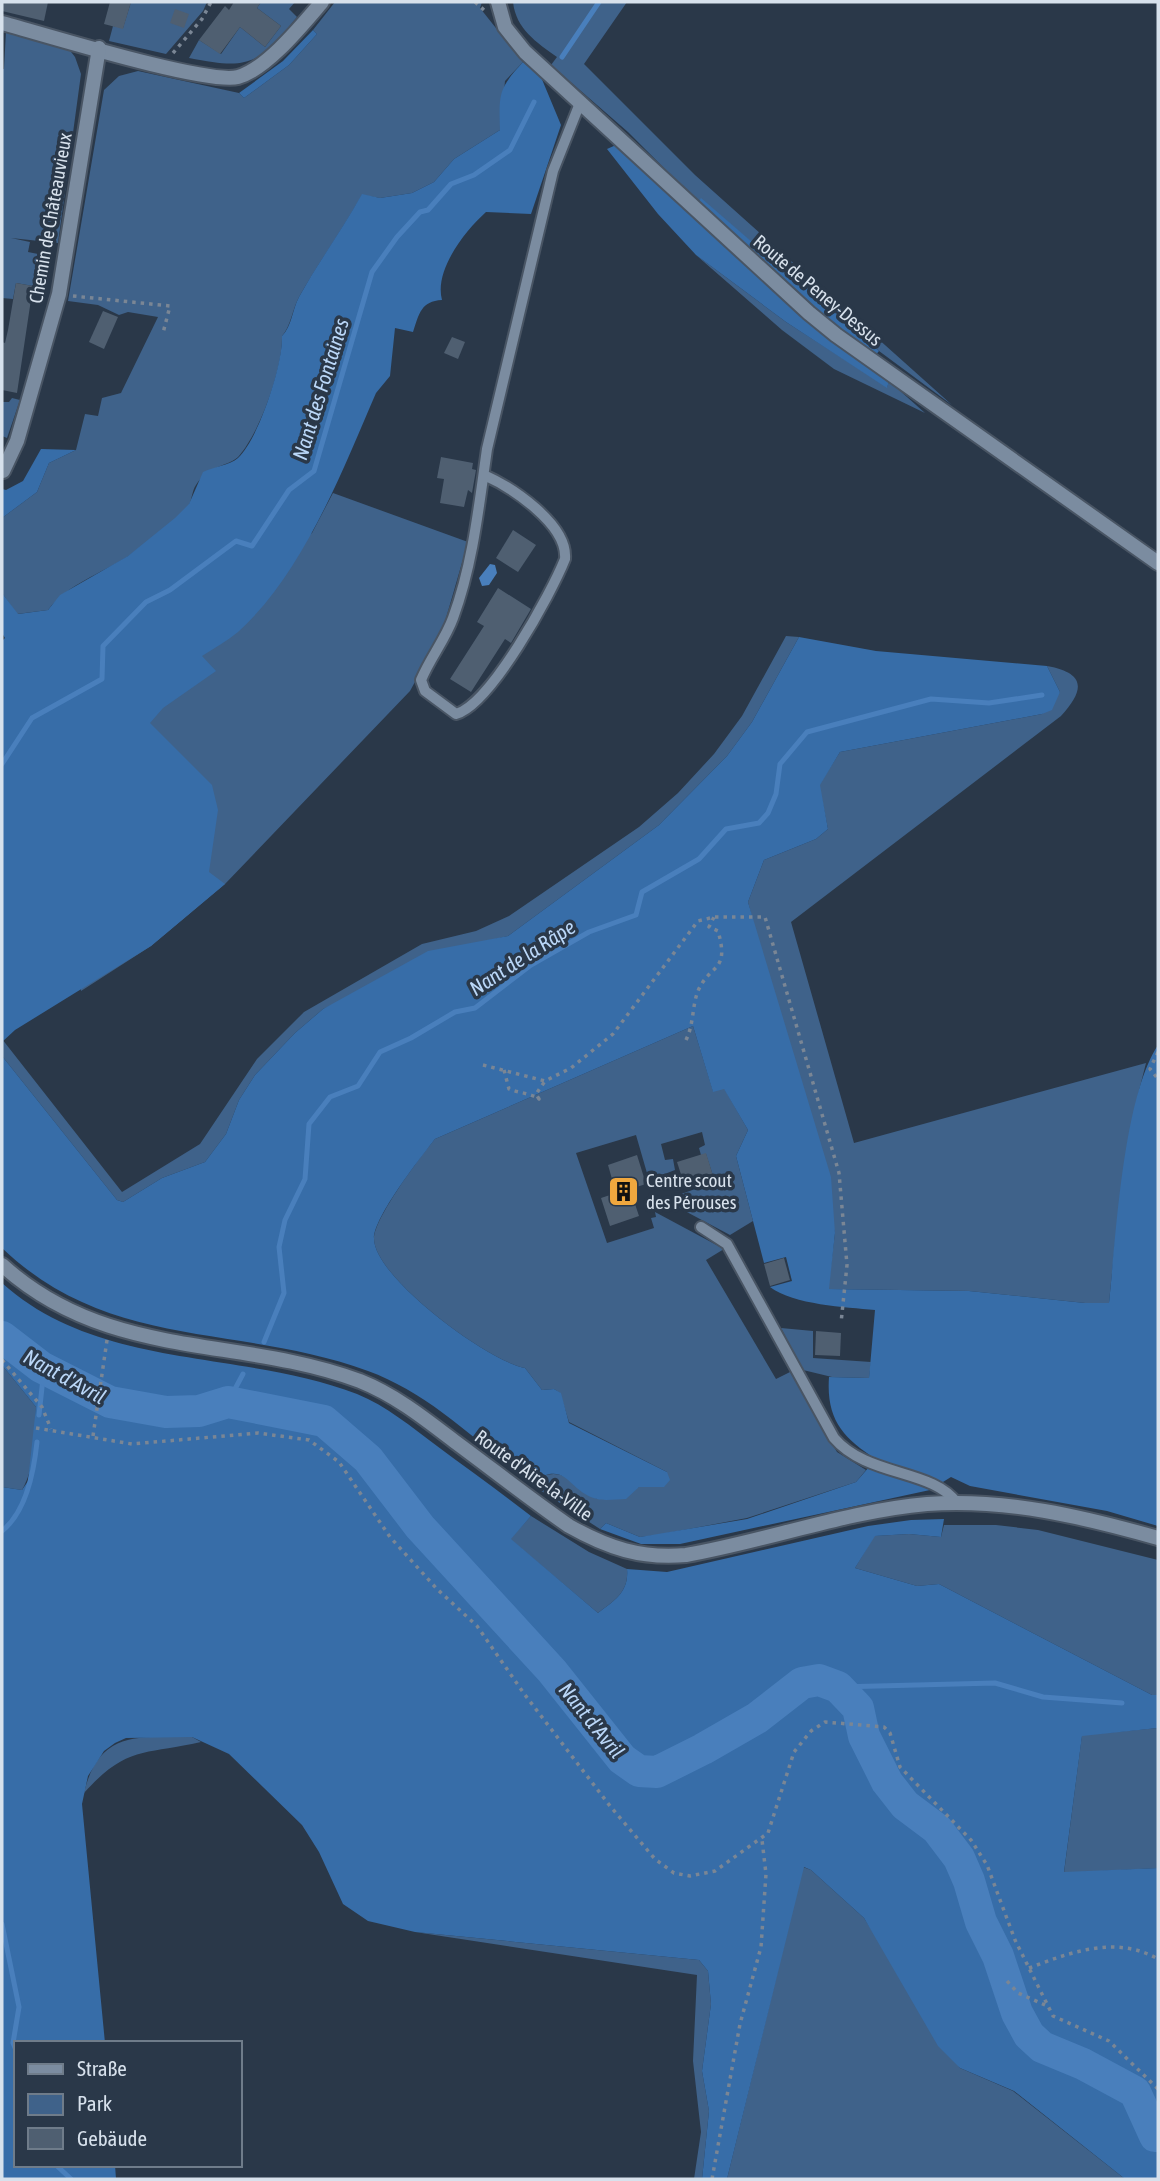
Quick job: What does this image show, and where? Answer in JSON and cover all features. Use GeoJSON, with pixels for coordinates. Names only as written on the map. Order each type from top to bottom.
{"type":"FeatureCollection","features":[{"type":"Feature","properties":{"kind":"street"},"geometry":{"type":"LineString","coordinates":[[2,23],[163,65],[226,77],[241,76],[273,53],[322,2]]}},
{"type":"Feature","properties":{"kind":"street","name":"Route de Peney-Dessus"},"geometry":{"type":"LineString","coordinates":[[498,2],[501,18],[513,38],[580,103],[836,335],[1158,563]]}},
{"type":"Feature","properties":{"kind":"street","name":"Chemin de Châteauvieux"},"geometry":{"type":"LineString","coordinates":[[4,471],[17,441],[59,294],[99,48]]}},
{"type":"Feature","properties":{"kind":"street","name":"Route d'Aire-la-Ville"},"geometry":{"type":"LineString","coordinates":[[2,1265],[49,1302],[110,1328],[306,1366],[362,1382],[413,1410],[569,1526],[596,1541],[625,1552],[653,1556],[686,1555],[888,1511],[957,1503],[1029,1509],[1158,1538]]}},
{"type":"Feature","properties":{"kind":"lane"},"geometry":{"type":"LineString","coordinates":[[484,475],[509,486],[542,515],[565,546],[565,559],[495,680],[470,710],[456,714],[425,691],[421,680],[454,616],[477,524],[484,475],[553,171],[580,103]]}},
{"type":"Feature","properties":{"kind":"lane"},"geometry":{"type":"LineString","coordinates":[[701,1227],[726,1244],[834,1438],[844,1449],[869,1463],[948,1490],[957,1503]]}},
{"type":"Feature","properties":{"kind":"path"},"geometry":{"type":"LineString","coordinates":[[163,65],[202,19],[211,2]]}},
{"type":"Feature","properties":{"kind":"path"},"geometry":{"type":"LineString","coordinates":[[59,294],[170,306],[163,332]]}},
{"type":"Feature","properties":{"kind":"path"},"geometry":{"type":"LineString","coordinates":[[687,1040],[693,1026],[698,990],[718,967],[723,947],[718,931],[709,927],[714,917]]}},
{"type":"Feature","properties":{"kind":"path"},"geometry":{"type":"LineString","coordinates":[[503,1070],[509,1089],[523,1096],[533,1095],[539,1099],[536,1094],[545,1081],[571,1068],[613,1034],[698,921],[714,917],[765,917],[839,1174],[847,1265],[841,1323]]}},
{"type":"Feature","properties":{"kind":"path"},"geometry":{"type":"LineString","coordinates":[[1158,1052],[1150,1069],[1158,1079]]}},
{"type":"Feature","properties":{"kind":"path"},"geometry":{"type":"LineString","coordinates":[[483,1065],[545,1081]]}},
{"type":"Feature","properties":{"kind":"path"},"geometry":{"type":"LineString","coordinates":[[93,1437],[104,1352]]}},
{"type":"Feature","properties":{"kind":"path"},"geometry":{"type":"LineString","coordinates":[[2,1360],[42,1407],[51,1430]]}},
{"type":"Feature","properties":{"kind":"path"},"geometry":{"type":"LineString","coordinates":[[36,1429],[132,1444],[258,1433],[309,1440],[339,1462],[390,1537],[437,1589],[477,1626],[525,1695],[655,1859],[674,1873],[690,1876],[715,1871],[762,1840],[774,1824],[794,1752],[811,1731],[825,1722],[884,1727],[890,1733],[900,1767],[971,1840],[987,1866],[1015,1940],[1053,2016],[1109,2041],[1158,2089]]}},
{"type":"Feature","properties":{"kind":"path"},"geometry":{"type":"LineString","coordinates":[[712,2179],[740,2024],[761,1947],[766,1874],[762,1840]]}},
{"type":"Feature","properties":{"kind":"path"},"geometry":{"type":"LineString","coordinates":[[1029,1968],[1070,1954],[1115,1946],[1158,1959]]}},
{"type":"Feature","properties":{"kind":"path"},"geometry":{"type":"LineString","coordinates":[[1007,1981],[1018,1993],[1046,2006]]}},
{"type":"Feature","properties":{"kind":"green space"},"geometry":{"type":"Polygon","coordinates":[[[131,2],[207,2],[203,11],[166,54],[109,41],[113,26],[123,28],[131,2]]]}},
{"type":"Feature","properties":{"kind":"green space"},"geometry":{"type":"Polygon","coordinates":[[[261,2],[295,2],[289,9],[297,17],[262,54],[240,63],[189,58],[199,40],[221,54],[240,27],[265,47],[281,26],[257,8],[261,2]]]}},
{"type":"Feature","properties":{"kind":"green space"},"geometry":{"type":"Polygon","coordinates":[[[335,2],[482,2],[480,8],[523,62],[505,81],[500,130],[454,159],[434,182],[412,193],[380,198],[362,195],[297,302],[282,336],[279,365],[269,399],[255,432],[239,456],[201,478],[185,510],[133,553],[75,586],[48,610],[17,614],[2,593],[2,518],[37,492],[49,463],[76,450],[85,414],[98,416],[102,398],[121,393],[158,317],[128,312],[119,315],[98,305],[68,301],[104,90],[119,76],[138,71],[239,93],[244,98],[289,65],[317,34],[313,30],[335,2]]]}},
{"type":"Feature","properties":{"kind":"green space"},"geometry":{"type":"Polygon","coordinates":[[[513,2],[627,2],[584,64],[695,175],[952,405],[879,351],[701,199],[698,202],[628,132],[551,65],[557,57],[523,27],[513,2]]]}},
{"type":"Feature","properties":{"kind":"green space"},"geometry":{"type":"Polygon","coordinates":[[[6,31],[68,48],[75,57],[81,74],[58,243],[11,238],[30,242],[28,252],[38,254],[33,286],[16,283],[13,299],[2,298],[2,69],[6,31]]]}},
{"type":"Feature","properties":{"kind":"green space"},"geometry":{"type":"Polygon","coordinates":[[[696,255],[786,322],[887,387],[889,381],[925,413],[834,369],[782,330],[696,255]]]}},
{"type":"Feature","properties":{"kind":"green space"},"geometry":{"type":"Polygon","coordinates":[[[12,398],[20,400],[7,438],[2,436],[2,402],[9,402],[12,398]]]}},
{"type":"Feature","properties":{"kind":"green space"},"geometry":{"type":"Polygon","coordinates":[[[333,493],[468,542],[442,632],[410,691],[225,884],[151,946],[81,991],[60,729],[312,533],[333,493]]]}},
{"type":"Feature","properties":{"kind":"green space"},"geometry":{"type":"Polygon","coordinates":[[[786,636],[799,637],[752,722],[727,756],[659,825],[508,936],[466,946],[323,1009],[295,1033],[255,1075],[239,1100],[226,1134],[205,1162],[162,1178],[123,1202],[117,1200],[2,1056],[2,1039],[122,1192],[200,1144],[257,1059],[304,1012],[422,944],[476,931],[509,916],[639,827],[678,793],[714,754],[742,716],[786,636]]]}},
{"type":"Feature","properties":{"kind":"green space"},"geometry":{"type":"Polygon","coordinates":[[[1047,666],[1069,673],[1078,684],[1074,698],[1061,716],[791,922],[854,1143],[1146,1063],[1127,1152],[1109,1303],[969,1291],[828,1289],[835,1233],[748,902],[764,860],[816,839],[828,829],[819,785],[840,752],[1042,714],[1060,692],[1047,666]]]}},
{"type":"Feature","properties":{"kind":"green space"},"geometry":{"type":"Polygon","coordinates":[[[693,1026],[713,1091],[724,1088],[748,1130],[736,1156],[753,1221],[730,1235],[668,1202],[667,1199],[715,1182],[706,1154],[701,1155],[699,1148],[705,1145],[702,1132],[661,1144],[665,1160],[673,1159],[675,1170],[649,1180],[636,1135],[576,1153],[607,1243],[654,1228],[651,1218],[656,1217],[655,1212],[724,1249],[706,1260],[776,1379],[790,1372],[837,1452],[866,1470],[856,1482],[747,1518],[640,1537],[606,1523],[600,1529],[529,1483],[549,1474],[557,1474],[572,1480],[597,1499],[639,1487],[667,1472],[569,1422],[560,1393],[554,1389],[542,1390],[525,1368],[486,1351],[436,1316],[393,1275],[379,1255],[374,1239],[389,1203],[435,1139],[693,1026]]]}},
{"type":"Feature","properties":{"kind":"green space"},"geometry":{"type":"Polygon","coordinates":[[[781,1328],[813,1331],[813,1358],[871,1362],[869,1378],[832,1377],[803,1370],[781,1328]]]}},
{"type":"Feature","properties":{"kind":"green space"},"geometry":{"type":"Polygon","coordinates":[[[2,1365],[36,1407],[32,1460],[22,1490],[2,1487],[2,1365]]]}},
{"type":"Feature","properties":{"kind":"green space"},"geometry":{"type":"Polygon","coordinates":[[[531,1516],[589,1552],[627,1569],[626,1584],[620,1595],[598,1613],[510,1539],[531,1516]]]}},
{"type":"Feature","properties":{"kind":"green space"},"geometry":{"type":"Polygon","coordinates":[[[944,1525],[996,1525],[1038,1530],[1158,1560],[1158,1695],[1152,1695],[939,1584],[917,1586],[855,1568],[874,1536],[909,1534],[941,1537],[944,1525]]]}},
{"type":"Feature","properties":{"kind":"green space"},"geometry":{"type":"Polygon","coordinates":[[[1158,1728],[1158,1868],[1064,1873],[1082,1735],[1158,1728]]]}},
{"type":"Feature","properties":{"kind":"green space"},"geometry":{"type":"Polygon","coordinates":[[[154,1737],[192,1737],[201,1742],[151,1751],[125,1759],[84,1793],[100,1758],[123,1741],[154,1737]]]}},
{"type":"Feature","properties":{"kind":"green space"},"geometry":{"type":"Polygon","coordinates":[[[803,1867],[811,1870],[864,1918],[960,2068],[1013,2091],[1125,2179],[727,2179],[803,1867]]]}},
{"type":"Feature","properties":{"kind":"green space"},"geometry":{"type":"Polygon","coordinates":[[[415,1932],[699,1960],[708,1971],[711,2004],[702,2071],[709,2111],[702,2179],[694,2179],[701,2132],[693,2061],[697,1975],[415,1932]]]}},
{"type":"Feature","properties":{"kind":"shaded area"},"geometry":{"type":"Polygon","coordinates":[[[313,30],[317,34],[289,65],[244,98],[239,93],[283,61],[313,30]]]}},
{"type":"Feature","properties":{"kind":"shaded area"},"geometry":{"type":"Polygon","coordinates":[[[523,62],[541,77],[561,125],[531,214],[486,212],[461,240],[447,264],[441,288],[442,300],[425,306],[413,332],[395,328],[390,376],[376,393],[335,488],[301,551],[261,608],[238,632],[202,656],[216,671],[163,708],[150,723],[212,785],[218,810],[209,872],[225,884],[151,946],[15,1030],[2,1042],[2,641],[5,638],[2,633],[2,593],[18,614],[48,610],[60,595],[128,556],[175,518],[189,504],[203,472],[238,458],[254,434],[268,400],[279,364],[282,336],[288,328],[299,297],[362,194],[380,198],[412,193],[434,182],[454,159],[500,130],[504,86],[523,62]]]}},
{"type":"Feature","properties":{"kind":"shaded area"},"geometry":{"type":"Polygon","coordinates":[[[616,145],[819,331],[889,381],[887,388],[786,322],[696,255],[658,214],[607,149],[616,145]]]}},
{"type":"Feature","properties":{"kind":"shaded area"},"geometry":{"type":"Polygon","coordinates":[[[701,198],[879,351],[875,356],[787,285],[698,202],[701,198]]]}},
{"type":"Feature","properties":{"kind":"shaded area"},"geometry":{"type":"Polygon","coordinates":[[[41,449],[76,450],[49,463],[37,492],[2,518],[2,489],[6,490],[23,481],[41,449]]]}},
{"type":"Feature","properties":{"kind":"shaded area"},"geometry":{"type":"Polygon","coordinates":[[[490,564],[495,565],[497,573],[489,585],[482,586],[479,578],[490,564]]]}},
{"type":"Feature","properties":{"kind":"shaded area"},"geometry":{"type":"Polygon","coordinates":[[[799,637],[876,651],[1047,666],[1060,692],[1052,710],[1042,714],[840,752],[820,785],[828,829],[816,839],[764,860],[748,902],[831,1177],[835,1233],[829,1289],[969,1291],[1109,1303],[1118,1206],[1129,1132],[1146,1069],[1158,1045],[1158,1526],[1107,1511],[970,1486],[951,1477],[930,1490],[680,1544],[641,1544],[600,1529],[606,1523],[640,1537],[747,1519],[856,1482],[876,1459],[854,1443],[839,1426],[830,1405],[829,1392],[829,1377],[869,1378],[875,1310],[792,1298],[770,1287],[792,1281],[786,1257],[764,1263],[736,1156],[748,1130],[724,1089],[713,1092],[693,1026],[435,1139],[389,1203],[374,1239],[379,1255],[393,1275],[436,1316],[486,1351],[525,1368],[542,1390],[554,1389],[561,1393],[569,1423],[667,1472],[670,1480],[664,1487],[639,1487],[626,1499],[604,1500],[587,1495],[560,1475],[542,1476],[529,1483],[453,1420],[390,1380],[320,1356],[132,1320],[87,1304],[44,1281],[2,1248],[2,1056],[117,1200],[123,1202],[162,1178],[205,1162],[226,1134],[239,1100],[255,1075],[295,1033],[323,1009],[428,951],[508,936],[659,825],[727,756],[752,722],[799,637]]]}},
{"type":"Feature","properties":{"kind":"shaded area"},"geometry":{"type":"Polygon","coordinates":[[[2,1283],[41,1311],[82,1331],[172,1355],[312,1380],[357,1394],[408,1424],[531,1516],[511,1539],[598,1613],[623,1590],[627,1569],[667,1572],[868,1526],[944,1519],[941,1537],[909,1534],[875,1536],[855,1568],[917,1586],[939,1584],[1152,1695],[1158,1695],[1158,1728],[1082,1736],[1064,1872],[1158,1868],[1158,2179],[1125,2179],[1014,2091],[960,2068],[938,2046],[864,1918],[811,1870],[804,1867],[727,2179],[702,2179],[709,2111],[702,2071],[711,2004],[708,1971],[699,1960],[415,1932],[368,1921],[343,1904],[319,1852],[302,1825],[229,1754],[192,1737],[126,1738],[104,1751],[88,1776],[82,1804],[105,2041],[14,2041],[14,2167],[115,2167],[116,2179],[2,2179],[2,1487],[22,1490],[28,1481],[36,1407],[2,1365],[2,1283]]]}},
{"type":"Feature","properties":{"kind":"building"},"geometry":{"type":"Polygon","coordinates":[[[2,2],[48,2],[44,21],[2,11],[2,2]]]}},
{"type":"Feature","properties":{"kind":"building"},"geometry":{"type":"Polygon","coordinates":[[[110,2],[131,2],[123,29],[104,24],[110,2]]]}},
{"type":"Feature","properties":{"kind":"building"},"geometry":{"type":"Polygon","coordinates":[[[234,2],[261,2],[257,8],[281,26],[265,47],[240,27],[220,54],[199,40],[225,6],[229,10],[234,2]]]}},
{"type":"Feature","properties":{"kind":"building"},"geometry":{"type":"Polygon","coordinates":[[[175,9],[189,14],[184,28],[170,23],[175,9]]]}},
{"type":"Feature","properties":{"kind":"building"},"geometry":{"type":"Polygon","coordinates":[[[16,283],[33,286],[17,393],[2,390],[2,342],[5,343],[16,283]]]}},
{"type":"Feature","properties":{"kind":"building"},"geometry":{"type":"Polygon","coordinates":[[[103,311],[118,317],[104,349],[89,342],[103,311]]]}},
{"type":"Feature","properties":{"kind":"building"},"geometry":{"type":"Polygon","coordinates":[[[452,337],[465,342],[458,359],[444,353],[452,337]]]}},
{"type":"Feature","properties":{"kind":"building"},"geometry":{"type":"Polygon","coordinates":[[[441,457],[473,463],[472,469],[476,470],[472,493],[468,490],[464,507],[440,503],[444,479],[437,478],[441,457]]]}},
{"type":"Feature","properties":{"kind":"building"},"geometry":{"type":"Polygon","coordinates":[[[513,530],[536,545],[518,572],[496,558],[513,530]]]}},
{"type":"Feature","properties":{"kind":"building"},"geometry":{"type":"Polygon","coordinates":[[[498,588],[531,609],[511,643],[505,639],[471,692],[450,679],[484,626],[477,622],[498,588]]]}},
{"type":"Feature","properties":{"kind":"building"},"geometry":{"type":"Polygon","coordinates":[[[706,1153],[715,1182],[686,1190],[677,1162],[706,1153]]]}},
{"type":"Feature","properties":{"kind":"building","name":"Centre scout des Pérouses"},"geometry":{"type":"Polygon","coordinates":[[[637,1155],[646,1184],[630,1189],[639,1216],[610,1226],[601,1198],[616,1193],[608,1165],[637,1155]]]}},
{"type":"Feature","properties":{"kind":"building"},"geometry":{"type":"Polygon","coordinates":[[[784,1258],[790,1280],[770,1286],[764,1264],[784,1258]]]}},
{"type":"Feature","properties":{"kind":"building"},"geometry":{"type":"Polygon","coordinates":[[[816,1331],[841,1333],[840,1356],[815,1355],[816,1331]]]}},
{"type":"Feature","properties":{"kind":"waterway","name":"Nant des Fontaines"},"geometry":{"type":"LineString","coordinates":[[562,57],[599,2]]}},
{"type":"Feature","properties":{"kind":"waterway","name":"Nant des Fontaines"},"geometry":{"type":"LineString","coordinates":[[2,764],[32,718],[102,679],[103,646],[146,602],[170,590],[236,541],[252,546],[289,490],[314,471],[372,272],[397,237],[420,212],[428,210],[451,184],[474,175],[510,150],[534,102]]}},
{"type":"Feature","properties":{"kind":"waterway","name":"Nant de la Râpe"},"geometry":{"type":"LineString","coordinates":[[264,1342],[284,1293],[279,1247],[285,1220],[305,1179],[309,1124],[330,1097],[358,1086],[380,1052],[411,1038],[455,1012],[475,1008],[531,965],[589,932],[636,915],[642,892],[699,859],[726,829],[759,823],[768,813],[776,794],[780,764],[807,732],[931,699],[989,703],[1042,695]]}},
{"type":"Feature","properties":{"kind":"waterway","name":"Nant d'Avril"},"geometry":{"type":"LineString","coordinates":[[2,1337],[41,1367],[110,1402],[166,1412],[199,1411],[228,1402],[324,1421],[368,1459],[420,1527],[552,1671],[622,1759],[639,1771],[657,1772],[703,1749],[757,1718],[802,1683],[819,1680],[838,1687],[858,1708],[864,1736],[887,1782],[905,1805],[937,1829],[959,1858],[981,1922],[998,1956],[1017,2013],[1029,2035],[1042,2047],[1083,2064],[1135,2092],[1155,2136],[1158,2136]]}},
{"type":"Feature","properties":{"kind":"waterway"},"geometry":{"type":"LineString","coordinates":[[39,1415],[44,1369]]}},
{"type":"Feature","properties":{"kind":"waterway","name":"Nant de la Râpe"},"geometry":{"type":"LineString","coordinates":[[228,1402],[243,1374]]}},
{"type":"Feature","properties":{"kind":"waterway"},"geometry":{"type":"LineString","coordinates":[[2,1531],[23,1502],[31,1478],[37,1442]]}},
{"type":"Feature","properties":{"kind":"waterway"},"geometry":{"type":"LineString","coordinates":[[838,1687],[995,1683],[1043,1697],[1122,1703]]}},
{"type":"Feature","properties":{"kind":"waterway"},"geometry":{"type":"LineString","coordinates":[[2,1924],[19,2007],[14,2045]]}},
{"type":"Feature","properties":{"kind":"waterway"},"geometry":{"type":"LineString","coordinates":[[58,2167],[71,2179]]}},
{"type":"Feature","properties":{"kind":"place","name":"Centre scout des Pérouses"},"geometry":{"type":"Point","coordinates":[623,1191]}}]}
